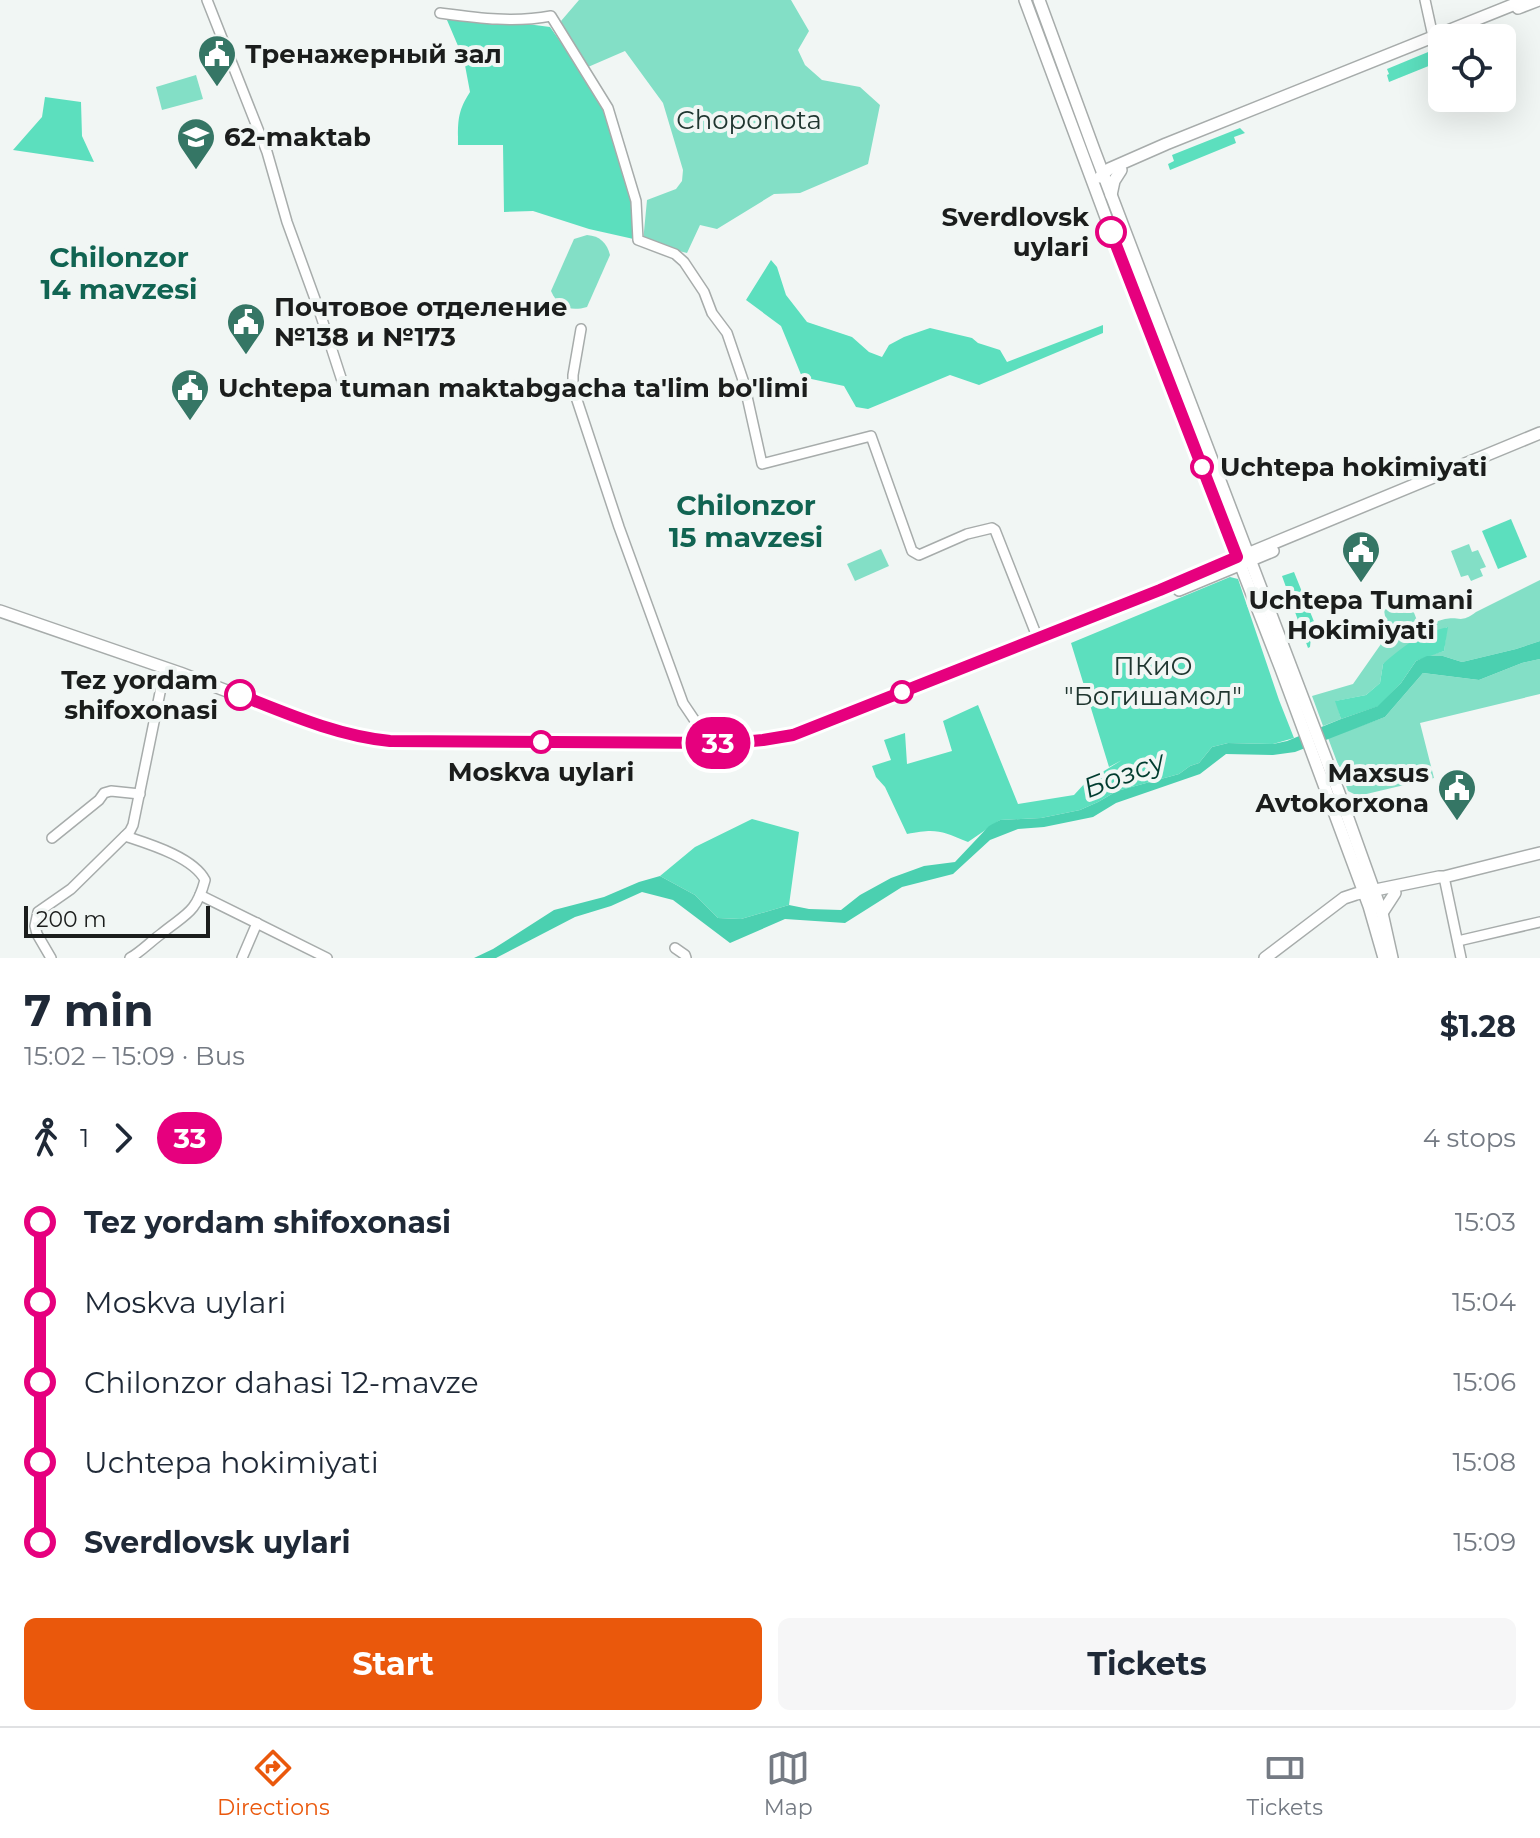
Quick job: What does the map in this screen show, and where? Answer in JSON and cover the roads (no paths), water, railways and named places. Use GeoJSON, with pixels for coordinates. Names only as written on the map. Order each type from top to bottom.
{"type":"FeatureCollection","features":[{"type":"Feature","properties":{"kind":"main road"},"geometry":{"type":"LineString","coordinates":[[1025,0],[1088,153],[1098,171],[1103,173],[1244,559]]}},
{"type":"Feature","properties":{"kind":"main road"},"geometry":{"type":"LineString","coordinates":[[1039,0],[1088,153],[1096,193],[1286,667],[1370,894],[1384,958]]}},
{"type":"Feature","properties":{"kind":"main road"},"geometry":{"type":"LineString","coordinates":[[1470,24],[1525,0]]}},
{"type":"Feature","properties":{"kind":"main road"},"geometry":{"type":"LineString","coordinates":[[1475,24],[1539,0]]}},
{"type":"Feature","properties":{"kind":"main road"},"geometry":{"type":"LineString","coordinates":[[1096,193],[1103,173],[1428,42]]}},
{"type":"Feature","properties":{"kind":"main road"},"geometry":{"type":"LineString","coordinates":[[1088,153],[1121,166]]}},
{"type":"Feature","properties":{"kind":"main road"},"geometry":{"type":"LineString","coordinates":[[1111,196],[1121,166]]}},
{"type":"Feature","properties":{"kind":"main road"},"geometry":{"type":"LineString","coordinates":[[0,611],[287,714],[375,740],[764,745],[795,740],[891,704],[1540,435]]}},
{"type":"Feature","properties":{"kind":"main road"},"geometry":{"type":"LineString","coordinates":[[710,746],[793,735],[1244,559]]}},
{"type":"Feature","properties":{"kind":"main road"},"geometry":{"type":"LineString","coordinates":[[0,619],[164,671]]}},
{"type":"Feature","properties":{"kind":"main road"},"geometry":{"type":"LineString","coordinates":[[1268,957],[1344,898],[1394,891],[1540,853]]}},
{"type":"Feature","properties":{"kind":"main road"},"geometry":{"type":"LineString","coordinates":[[1359,866],[1394,891]]}},
{"type":"Feature","properties":{"kind":"main road"},"geometry":{"type":"LineString","coordinates":[[1334,905],[1350,886],[1359,866]]}},
{"type":"Feature","properties":{"kind":"main road"},"geometry":{"type":"LineString","coordinates":[[1382,913],[1394,891]]}},
{"type":"Feature","properties":{"kind":"main road"},"geometry":{"type":"LineString","coordinates":[[1370,894],[1382,913],[1392,958]]}},
{"type":"Feature","properties":{"kind":"main road"},"geometry":{"type":"LineString","coordinates":[[1268,957],[1298,940],[1346,905],[1370,894]]}},
{"type":"Feature","properties":{"kind":"street"},"geometry":{"type":"LineString","coordinates":[[207,0],[267,152],[287,222],[345,390]]}},
{"type":"Feature","properties":{"kind":"street"},"geometry":{"type":"LineString","coordinates":[[1425,0],[1433,24]]}},
{"type":"Feature","properties":{"kind":"street"},"geometry":{"type":"LineString","coordinates":[[440,13],[513,21],[551,16],[608,108],[636,201],[638,240],[675,254],[684,262],[704,292],[712,313],[727,333],[744,383],[762,464],[871,436],[912,551],[919,555],[967,534],[992,528],[995,530],[1038,639]]}},
{"type":"Feature","properties":{"kind":"street"},"geometry":{"type":"LineString","coordinates":[[581,329],[573,388],[683,703],[710,746]]}},
{"type":"Feature","properties":{"kind":"street"},"geometry":{"type":"LineString","coordinates":[[51,958],[37,934],[38,912],[71,889],[130,831],[164,671]]}},
{"type":"Feature","properties":{"kind":"street"},"geometry":{"type":"LineString","coordinates":[[52,838],[104,793],[140,794]]}},
{"type":"Feature","properties":{"kind":"street"},"geometry":{"type":"LineString","coordinates":[[125,836],[160,848],[186,863],[205,880],[195,906],[187,916],[130,958]]}},
{"type":"Feature","properties":{"kind":"street"},"geometry":{"type":"LineString","coordinates":[[1444,877],[1461,958]]}},
{"type":"Feature","properties":{"kind":"street"},"geometry":{"type":"LineString","coordinates":[[200,895],[327,958]]}},
{"type":"Feature","properties":{"kind":"street"},"geometry":{"type":"LineString","coordinates":[[1458,941],[1540,922]]}},
{"type":"Feature","properties":{"kind":"street"},"geometry":{"type":"LineString","coordinates":[[242,958],[257,923]]}},
{"type":"Feature","properties":{"kind":"street"},"geometry":{"type":"LineString","coordinates":[[675,948],[686,958]]}},
{"type":"Feature","properties":{"kind":"place","name":"Тренажерный зал"},"geometry":{"type":"Point","coordinates":[217,88]}},
{"type":"Feature","properties":{"kind":"place","name":"62-maktab"},"geometry":{"type":"Point","coordinates":[196,171]}},
{"type":"Feature","properties":{"kind":"place","name":"Sverdlovsk uylari"},"geometry":{"type":"Point","coordinates":[1111,232]}},
{"type":"Feature","properties":{"kind":"place","name":"Почтовое отделение №138 и №173"},"geometry":{"type":"Point","coordinates":[246,356]}},
{"type":"Feature","properties":{"kind":"place","name":"Uchtepa tuman maktabgacha ta'lim bo'limi"},"geometry":{"type":"Point","coordinates":[190,422]}},
{"type":"Feature","properties":{"kind":"place","name":"Uchtepa hokimiyati"},"geometry":{"type":"Point","coordinates":[1202,467]}},
{"type":"Feature","properties":{"kind":"place","name":"Uchtepa Tumani Hokimiyati"},"geometry":{"type":"Point","coordinates":[1361,584]}},
{"type":"Feature","properties":{"kind":"place","name":"Tez yordam shifoxonasi"},"geometry":{"type":"Point","coordinates":[240,695]}},
{"type":"Feature","properties":{"kind":"place","name":"Moskva uylari"},"geometry":{"type":"Point","coordinates":[541,742]}},
{"type":"Feature","properties":{"kind":"place","name":"Maxsus Avtokorxona"},"geometry":{"type":"Point","coordinates":[1457,822]}},
{"type":"Feature","properties":{"kind":"district","name":"Chilonzor 14 mavzesi"},"geometry":{"type":"Point","coordinates":[119,273]}},
{"type":"Feature","properties":{"kind":"district","name":"Chilonzor 15 mavzesi"},"geometry":{"type":"Point","coordinates":[746,521]}},
{"type":"Feature","properties":{"kind":"park label","name":"Choponota"},"geometry":{"type":"Point","coordinates":[749,120]}},
{"type":"Feature","properties":{"kind":"park label","name":"ПКиО \"Богишамол\""},"geometry":{"type":"Point","coordinates":[1153,681]}},
{"type":"Feature","properties":{"kind":"water label","name":"Бозсу"},"geometry":{"type":"Point","coordinates":[1124,774]}}]}
